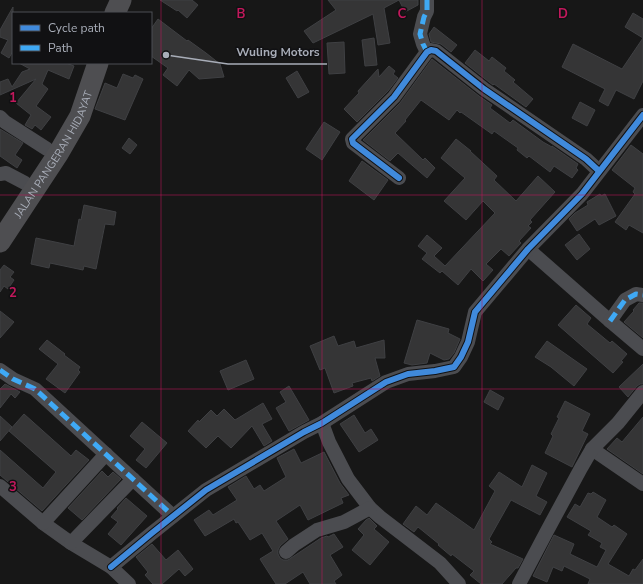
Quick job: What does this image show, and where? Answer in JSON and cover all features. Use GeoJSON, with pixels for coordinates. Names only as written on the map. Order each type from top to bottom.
{"type":"FeatureCollection","features":[{"type":"Feature","properties":{"kind":"highway"},"geometry":{"type":"LineString","coordinates":[[104,12],[109,0]]}},
{"type":"Feature","properties":{"kind":"highway"},"geometry":{"type":"LineString","coordinates":[[116,12],[121,0]]}},
{"type":"Feature","properties":{"kind":"highway","name":"JALAN PANGERAN HIDAYAT"},"geometry":{"type":"LineString","coordinates":[[0,220],[47,149],[70,110],[86,64]]}},
{"type":"Feature","properties":{"kind":"highway","name":"JALAN PANGERAN HIDAYAT"},"geometry":{"type":"LineString","coordinates":[[0,242],[58,154],[80,116],[98,64]]}},
{"type":"Feature","properties":{"kind":"street"},"geometry":{"type":"LineString","coordinates":[[427,0],[427,11],[424,16],[420,34],[423,44],[428,52]]}},
{"type":"Feature","properties":{"kind":"street"},"geometry":{"type":"LineString","coordinates":[[399,178],[353,143],[352,139],[394,97],[431,50],[436,52],[484,89],[586,159],[599,170]]}},
{"type":"Feature","properties":{"kind":"street"},"geometry":{"type":"LineString","coordinates":[[111,567],[206,490],[304,432],[322,423],[386,382],[408,374],[454,367],[461,357],[468,342],[475,312],[528,249],[582,194],[599,170],[643,115]]}},
{"type":"Feature","properties":{"kind":"street"},"geometry":{"type":"LineString","coordinates":[[0,117],[5,122],[47,149]]}},
{"type":"Feature","properties":{"kind":"street"},"geometry":{"type":"LineString","coordinates":[[0,174],[6,173],[25,183]]}},
{"type":"Feature","properties":{"kind":"street"},"geometry":{"type":"LineString","coordinates":[[528,249],[643,349]]}},
{"type":"Feature","properties":{"kind":"street"},"geometry":{"type":"LineString","coordinates":[[610,321],[625,300],[636,294],[643,295]]}},
{"type":"Feature","properties":{"kind":"street"},"geometry":{"type":"LineString","coordinates":[[0,370],[13,379],[35,389],[173,516]]}},
{"type":"Feature","properties":{"kind":"street"},"geometry":{"type":"LineString","coordinates":[[519,584],[546,530],[592,449],[642,396]]}},
{"type":"Feature","properties":{"kind":"street"},"geometry":{"type":"LineString","coordinates":[[322,423],[329,442],[348,479],[370,508],[440,563],[459,584]]}},
{"type":"Feature","properties":{"kind":"street"},"geometry":{"type":"LineString","coordinates":[[592,449],[643,484]]}},
{"type":"Feature","properties":{"kind":"street"},"geometry":{"type":"LineString","coordinates":[[43,523],[106,454]]}},
{"type":"Feature","properties":{"kind":"street"},"geometry":{"type":"LineString","coordinates":[[71,543],[133,479]]}},
{"type":"Feature","properties":{"kind":"street"},"geometry":{"type":"LineString","coordinates":[[0,486],[43,523],[71,543],[111,567],[129,584]]}},
{"type":"Feature","properties":{"kind":"street"},"geometry":{"type":"LineString","coordinates":[[286,552],[317,530],[344,522],[370,508]]}},
{"type":"Feature","properties":{"kind":"building"},"geometry":{"type":"Polygon","coordinates":[[[160,0],[192,0],[198,5],[187,18],[178,10],[177,11],[160,0]]]}},
{"type":"Feature","properties":{"kind":"building"},"geometry":{"type":"Polygon","coordinates":[[[328,0],[399,0],[384,8],[390,43],[378,45],[373,14],[313,43],[304,31],[336,10],[328,0]]]}},
{"type":"Feature","properties":{"kind":"building"},"geometry":{"type":"Polygon","coordinates":[[[399,0],[418,0],[418,5],[405,12],[399,0]]]}},
{"type":"Feature","properties":{"kind":"building"},"geometry":{"type":"Polygon","coordinates":[[[13,7],[12,53],[9,58],[1,53],[8,40],[0,37],[0,30],[13,7]]]}},
{"type":"Feature","properties":{"kind":"building"},"geometry":{"type":"Polygon","coordinates":[[[633,13],[643,19],[643,38],[625,27],[633,13]]]}},
{"type":"Feature","properties":{"kind":"building"},"geometry":{"type":"Polygon","coordinates":[[[158,19],[220,64],[224,77],[199,79],[189,70],[177,86],[163,75],[168,68],[152,57],[152,28],[158,19]]]}},
{"type":"Feature","properties":{"kind":"building"},"geometry":{"type":"Polygon","coordinates":[[[434,27],[457,45],[451,52],[441,44],[431,42],[429,34],[434,27]]]}},
{"type":"Feature","properties":{"kind":"building"},"geometry":{"type":"Polygon","coordinates":[[[374,38],[377,65],[365,66],[362,40],[374,38]]]}},
{"type":"Feature","properties":{"kind":"building"},"geometry":{"type":"Polygon","coordinates":[[[643,38],[643,81],[634,99],[616,90],[608,106],[599,101],[605,89],[562,67],[573,44],[622,69],[643,38]]]}},
{"type":"Feature","properties":{"kind":"building"},"geometry":{"type":"Polygon","coordinates":[[[344,42],[345,73],[329,74],[327,43],[344,42]]]}},
{"type":"Feature","properties":{"kind":"building"},"geometry":{"type":"Polygon","coordinates":[[[475,50],[489,61],[492,57],[506,68],[504,71],[515,80],[513,82],[533,99],[526,107],[494,84],[493,85],[465,63],[475,50]]]}},
{"type":"Feature","properties":{"kind":"building"},"geometry":{"type":"Polygon","coordinates":[[[432,59],[492,105],[490,108],[510,123],[513,120],[543,142],[552,146],[578,164],[576,168],[578,170],[572,178],[554,166],[550,172],[529,156],[527,158],[517,150],[518,148],[494,131],[492,134],[461,112],[460,113],[457,110],[449,120],[421,100],[405,120],[406,121],[395,133],[423,160],[425,158],[435,168],[427,178],[398,153],[390,161],[363,140],[400,103],[432,59]]]}},
{"type":"Feature","properties":{"kind":"building"},"geometry":{"type":"Polygon","coordinates":[[[21,64],[69,64],[74,66],[69,79],[48,70],[42,84],[48,89],[36,106],[51,117],[41,130],[35,125],[32,129],[25,125],[31,115],[16,103],[36,79],[0,95],[0,82],[8,79],[12,87],[22,72],[30,69],[21,64]]]}},
{"type":"Feature","properties":{"kind":"building"},"geometry":{"type":"Polygon","coordinates":[[[389,66],[395,71],[393,74],[398,78],[388,91],[357,122],[344,109],[378,69],[379,77],[389,66]]]}},
{"type":"Feature","properties":{"kind":"building"},"geometry":{"type":"Polygon","coordinates":[[[297,71],[309,92],[298,98],[286,78],[297,71]]]}},
{"type":"Feature","properties":{"kind":"building"},"geometry":{"type":"Polygon","coordinates":[[[123,74],[133,78],[135,75],[143,79],[125,120],[95,109],[105,83],[117,88],[123,74]]]}},
{"type":"Feature","properties":{"kind":"building"},"geometry":{"type":"Polygon","coordinates":[[[580,102],[595,110],[587,126],[572,118],[580,102]]]}},
{"type":"Feature","properties":{"kind":"building"},"geometry":{"type":"Polygon","coordinates":[[[324,122],[340,132],[322,160],[306,149],[324,122]]]}},
{"type":"Feature","properties":{"kind":"building"},"geometry":{"type":"Polygon","coordinates":[[[0,129],[23,143],[15,155],[22,160],[17,168],[0,156],[0,129]]]}},
{"type":"Feature","properties":{"kind":"building"},"geometry":{"type":"Polygon","coordinates":[[[129,138],[137,145],[130,154],[122,148],[129,138]]]}},
{"type":"Feature","properties":{"kind":"building"},"geometry":{"type":"Polygon","coordinates":[[[456,139],[497,176],[494,180],[516,201],[538,176],[555,192],[530,220],[532,222],[528,226],[531,228],[519,241],[521,243],[509,256],[501,249],[486,264],[493,270],[483,281],[471,269],[458,285],[442,271],[440,273],[422,259],[427,253],[418,246],[427,235],[442,248],[434,256],[445,266],[495,213],[483,201],[466,220],[444,201],[465,178],[441,158],[456,139]]]}},
{"type":"Feature","properties":{"kind":"building"},"geometry":{"type":"Polygon","coordinates":[[[631,145],[643,154],[643,233],[629,225],[626,230],[615,222],[635,194],[633,192],[635,188],[612,170],[631,145]]]}},
{"type":"Feature","properties":{"kind":"building"},"geometry":{"type":"Polygon","coordinates":[[[362,161],[388,180],[374,200],[349,181],[362,161]]]}},
{"type":"Feature","properties":{"kind":"building"},"geometry":{"type":"Polygon","coordinates":[[[600,194],[601,196],[605,194],[616,216],[599,225],[595,219],[577,231],[569,219],[575,213],[588,205],[587,202],[600,194]]]}},
{"type":"Feature","properties":{"kind":"building"},"geometry":{"type":"Polygon","coordinates":[[[84,205],[116,212],[114,225],[105,224],[96,269],[84,266],[83,270],[50,263],[49,268],[31,264],[36,238],[74,246],[79,219],[81,220],[84,205]]]}},
{"type":"Feature","properties":{"kind":"building"},"geometry":{"type":"Polygon","coordinates":[[[579,234],[590,249],[577,260],[565,245],[579,234]]]}},
{"type":"Feature","properties":{"kind":"building"},"geometry":{"type":"Polygon","coordinates":[[[4,265],[14,272],[10,277],[14,280],[8,289],[4,286],[0,292],[0,270],[4,265]]]}},
{"type":"Feature","properties":{"kind":"building"},"geometry":{"type":"Polygon","coordinates":[[[639,303],[643,303],[643,338],[624,322],[639,303]]]}},
{"type":"Feature","properties":{"kind":"building"},"geometry":{"type":"Polygon","coordinates":[[[576,305],[591,318],[587,324],[610,343],[612,341],[627,354],[621,361],[623,362],[613,373],[558,325],[576,305]]]}},
{"type":"Feature","properties":{"kind":"building"},"geometry":{"type":"Polygon","coordinates":[[[0,311],[14,322],[0,338],[0,311]]]}},
{"type":"Feature","properties":{"kind":"building"},"geometry":{"type":"Polygon","coordinates":[[[417,320],[449,329],[448,333],[460,339],[454,353],[449,359],[444,360],[430,353],[427,363],[412,365],[404,363],[417,320]]]}},
{"type":"Feature","properties":{"kind":"building"},"geometry":{"type":"Polygon","coordinates":[[[334,336],[338,346],[354,341],[356,348],[384,340],[385,358],[375,358],[380,376],[372,381],[371,378],[352,383],[353,386],[334,393],[325,368],[320,370],[310,346],[334,336]]]}},
{"type":"Feature","properties":{"kind":"building"},"geometry":{"type":"Polygon","coordinates":[[[47,340],[80,367],[78,370],[80,372],[65,393],[46,379],[58,364],[39,349],[47,340]]]}},
{"type":"Feature","properties":{"kind":"building"},"geometry":{"type":"Polygon","coordinates":[[[547,341],[587,369],[574,386],[551,367],[535,357],[547,341]]]}},
{"type":"Feature","properties":{"kind":"building"},"geometry":{"type":"Polygon","coordinates":[[[246,360],[254,379],[228,390],[220,371],[246,360]]]}},
{"type":"Feature","properties":{"kind":"building"},"geometry":{"type":"Polygon","coordinates":[[[643,364],[643,384],[637,386],[628,397],[619,387],[643,364]]]}},
{"type":"Feature","properties":{"kind":"building"},"geometry":{"type":"Polygon","coordinates":[[[5,384],[20,392],[15,398],[11,394],[0,408],[0,389],[5,384]]]}},
{"type":"Feature","properties":{"kind":"building"},"geometry":{"type":"Polygon","coordinates":[[[289,386],[309,420],[289,431],[276,408],[286,402],[280,392],[289,386]]]}},
{"type":"Feature","properties":{"kind":"building"},"geometry":{"type":"Polygon","coordinates":[[[490,390],[504,398],[498,410],[484,402],[490,390]]]}},
{"type":"Feature","properties":{"kind":"building"},"geometry":{"type":"Polygon","coordinates":[[[565,401],[590,414],[582,431],[588,434],[572,467],[545,453],[553,436],[551,434],[559,418],[557,417],[565,401]]]}},
{"type":"Feature","properties":{"kind":"building"},"geometry":{"type":"Polygon","coordinates":[[[263,403],[272,419],[262,424],[272,441],[264,446],[252,426],[231,448],[218,436],[206,448],[188,431],[198,420],[199,422],[211,410],[217,416],[224,409],[235,420],[263,403]]]}},
{"type":"Feature","properties":{"kind":"building"},"geometry":{"type":"Polygon","coordinates":[[[24,414],[71,456],[76,450],[89,460],[42,511],[0,475],[0,450],[43,488],[56,472],[9,431],[24,414]]]}},
{"type":"Feature","properties":{"kind":"building"},"geometry":{"type":"Polygon","coordinates":[[[354,415],[365,433],[371,429],[378,440],[359,452],[340,424],[354,415]]]}},
{"type":"Feature","properties":{"kind":"building"},"geometry":{"type":"Polygon","coordinates":[[[0,416],[12,427],[0,441],[0,416]]]}},
{"type":"Feature","properties":{"kind":"building"},"geometry":{"type":"Polygon","coordinates":[[[643,417],[643,474],[607,449],[617,438],[622,442],[643,417]]]}},
{"type":"Feature","properties":{"kind":"building"},"geometry":{"type":"Polygon","coordinates":[[[142,422],[167,443],[146,468],[136,460],[145,449],[130,436],[142,422]]]}},
{"type":"Feature","properties":{"kind":"building"},"geometry":{"type":"Polygon","coordinates":[[[294,449],[301,463],[324,452],[340,483],[349,495],[341,498],[343,503],[308,520],[300,505],[276,521],[288,539],[280,546],[278,554],[283,560],[288,560],[321,538],[334,534],[343,547],[330,555],[342,575],[334,581],[336,584],[310,584],[303,572],[285,584],[276,584],[260,559],[273,551],[262,533],[250,540],[238,522],[236,523],[234,519],[205,536],[194,520],[209,510],[213,515],[237,500],[228,487],[246,476],[254,489],[260,485],[264,491],[286,477],[277,458],[294,449]]]}},
{"type":"Feature","properties":{"kind":"building"},"geometry":{"type":"Polygon","coordinates":[[[532,465],[547,473],[536,496],[547,502],[540,515],[511,500],[489,539],[492,542],[490,544],[523,559],[518,568],[516,568],[502,584],[481,584],[470,575],[474,571],[452,554],[451,556],[418,527],[414,532],[403,524],[416,506],[427,515],[436,503],[474,530],[495,491],[489,486],[499,472],[522,487],[532,465]]]}},
{"type":"Feature","properties":{"kind":"building"},"geometry":{"type":"Polygon","coordinates":[[[102,471],[108,477],[113,472],[121,479],[82,520],[68,508],[102,471]]]}},
{"type":"Feature","properties":{"kind":"building"},"geometry":{"type":"Polygon","coordinates":[[[593,492],[606,500],[597,517],[612,527],[614,525],[627,534],[608,564],[629,576],[633,569],[635,570],[643,559],[643,584],[588,584],[590,579],[564,566],[562,571],[553,567],[547,582],[533,576],[554,535],[574,544],[570,554],[597,567],[606,550],[600,547],[602,543],[588,535],[591,531],[567,517],[575,504],[580,507],[588,493],[591,494],[593,492]]]}},
{"type":"Feature","properties":{"kind":"building"},"geometry":{"type":"Polygon","coordinates":[[[126,498],[147,516],[121,545],[108,534],[118,522],[111,517],[126,498]]]}},
{"type":"Feature","properties":{"kind":"building"},"geometry":{"type":"Polygon","coordinates":[[[369,518],[377,526],[374,529],[389,542],[370,565],[352,550],[364,535],[358,529],[369,518]]]}},
{"type":"Feature","properties":{"kind":"building"},"geometry":{"type":"Polygon","coordinates":[[[152,544],[166,560],[178,550],[193,569],[185,576],[179,569],[162,584],[153,584],[145,575],[148,572],[136,557],[152,544]]]}},
{"type":"Feature","properties":{"kind":"marked path"},"geometry":{"type":"LineString","coordinates":[[427,0],[427,11],[420,34],[427,52]]}},
{"type":"Feature","properties":{"kind":"marked path"},"geometry":{"type":"LineString","coordinates":[[610,321],[625,300],[636,294],[643,295]]}},
{"type":"Feature","properties":{"kind":"marked path"},"geometry":{"type":"LineString","coordinates":[[0,370],[13,379],[35,389],[173,516]]}},
{"type":"Feature","properties":{"kind":"cycle path"},"geometry":{"type":"LineString","coordinates":[[399,178],[353,143],[352,139],[394,97],[427,52],[431,50],[436,51],[484,89],[586,159],[599,171]]}},
{"type":"Feature","properties":{"kind":"cycle path"},"geometry":{"type":"LineString","coordinates":[[111,567],[206,490],[304,432],[322,423],[386,382],[408,374],[454,367],[461,357],[468,342],[475,312],[528,249],[582,194],[643,115]]}},
{"type":"Feature","properties":{"kind":"place","name":"Wuling Motors"},"geometry":{"type":"Point","coordinates":[166,55]}}]}
